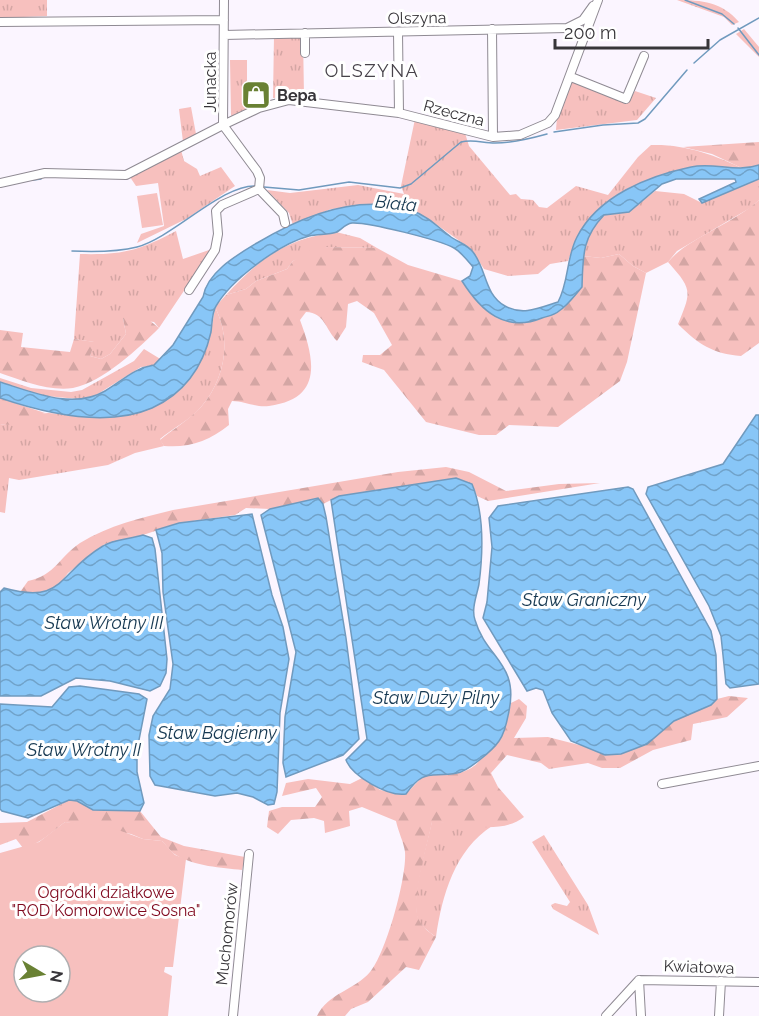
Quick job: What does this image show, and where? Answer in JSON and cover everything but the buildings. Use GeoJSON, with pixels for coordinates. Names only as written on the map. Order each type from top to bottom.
{"type":"FeatureCollection","features":[{"type":"Feature","properties":{"kind":"street","name":"Junacka"},"geometry":{"type":"LineString","coordinates":[[224,0],[223,124],[257,171],[260,178],[259,189],[283,214],[285,223]]}},
{"type":"Feature","properties":{"kind":"street","name":"Olszyna"},"geometry":{"type":"LineString","coordinates":[[224,34],[567,28],[584,20],[598,0]]}},
{"type":"Feature","properties":{"kind":"street","name":"Rzeczna"},"geometry":{"type":"LineString","coordinates":[[0,183],[45,173],[126,175],[223,124],[259,108],[289,100],[399,113],[493,137],[520,135],[548,123],[555,115],[598,0]]}},
{"type":"Feature","properties":{"kind":"street"},"geometry":{"type":"LineString","coordinates":[[0,22],[224,20]]}},
{"type":"Feature","properties":{"kind":"street"},"geometry":{"type":"LineString","coordinates":[[492,29],[493,137]]}},
{"type":"Feature","properties":{"kind":"street"},"geometry":{"type":"LineString","coordinates":[[398,32],[399,113]]}},
{"type":"Feature","properties":{"kind":"street"},"geometry":{"type":"LineString","coordinates":[[305,33],[305,53]]}},
{"type":"Feature","properties":{"kind":"street"},"geometry":{"type":"LineString","coordinates":[[571,77],[626,99],[644,56]]}},
{"type":"Feature","properties":{"kind":"street"},"geometry":{"type":"LineString","coordinates":[[189,290],[215,250],[218,241],[216,212],[222,205],[259,189]]}},
{"type":"Feature","properties":{"kind":"street"},"geometry":{"type":"LineString","coordinates":[[662,784],[759,766]]}},
{"type":"Feature","properties":{"kind":"street","name":"Muchomorów"},"geometry":{"type":"LineString","coordinates":[[233,1016],[249,854]]}},
{"type":"Feature","properties":{"kind":"street"},"geometry":{"type":"LineString","coordinates":[[606,1016],[639,980]]}},
{"type":"Feature","properties":{"kind":"street"},"geometry":{"type":"LineString","coordinates":[[639,980],[641,1016]]}},
{"type":"Feature","properties":{"kind":"street","name":"Kwiatowa"},"geometry":{"type":"LineString","coordinates":[[639,980],[759,982]]}},
{"type":"Feature","properties":{"kind":"street"},"geometry":{"type":"LineString","coordinates":[[719,1016],[721,981]]}},
{"type":"Feature","properties":{"kind":"green space"},"geometry":{"type":"Polygon","coordinates":[[[0,0],[47,0],[47,16],[0,18],[0,0]]]}},
{"type":"Feature","properties":{"kind":"green space"},"geometry":{"type":"Polygon","coordinates":[[[677,0],[711,3],[726,10],[739,22],[732,25],[724,17],[677,0]]]}},
{"type":"Feature","properties":{"kind":"green space"},"geometry":{"type":"Polygon","coordinates":[[[744,29],[759,47],[759,57],[736,34],[744,29]]]}},
{"type":"Feature","properties":{"kind":"green space"},"geometry":{"type":"Polygon","coordinates":[[[274,36],[303,36],[304,96],[273,98],[274,36]]]}},
{"type":"Feature","properties":{"kind":"green space"},"geometry":{"type":"Polygon","coordinates":[[[230,60],[247,60],[247,109],[231,116],[230,60]]]}},
{"type":"Feature","properties":{"kind":"green space"},"geometry":{"type":"Polygon","coordinates":[[[572,80],[628,102],[635,91],[656,98],[637,120],[556,130],[557,117],[572,80]]]}},
{"type":"Feature","properties":{"kind":"green space"},"geometry":{"type":"Polygon","coordinates":[[[191,107],[196,134],[183,142],[179,109],[191,107]]]}},
{"type":"Feature","properties":{"kind":"green space"},"geometry":{"type":"Polygon","coordinates":[[[415,119],[465,133],[469,146],[510,195],[516,194],[521,199],[533,200],[539,207],[547,208],[576,186],[608,195],[638,157],[651,145],[676,146],[700,152],[746,170],[693,166],[629,188],[612,198],[577,237],[568,261],[550,264],[538,274],[508,276],[484,269],[471,249],[430,220],[387,205],[331,209],[293,225],[289,213],[267,190],[290,193],[358,185],[404,194],[401,186],[415,119]]]}},
{"type":"Feature","properties":{"kind":"green space"},"geometry":{"type":"Polygon","coordinates":[[[759,142],[759,165],[746,170],[712,154],[683,147],[759,142]]]}},
{"type":"Feature","properties":{"kind":"green space"},"geometry":{"type":"Polygon","coordinates":[[[181,150],[184,161],[197,169],[200,176],[221,167],[235,186],[186,219],[137,243],[141,234],[164,226],[158,183],[136,186],[130,177],[181,150]]]}},
{"type":"Feature","properties":{"kind":"green space"},"geometry":{"type":"Polygon","coordinates":[[[759,179],[759,200],[750,208],[677,251],[668,262],[646,273],[619,254],[601,258],[583,256],[591,229],[604,215],[629,212],[655,191],[684,194],[702,203],[759,179]]]}},
{"type":"Feature","properties":{"kind":"green space"},"geometry":{"type":"Polygon","coordinates":[[[157,193],[163,225],[142,228],[137,196],[157,193]]]}},
{"type":"Feature","properties":{"kind":"green space"},"geometry":{"type":"Polygon","coordinates":[[[759,200],[759,343],[741,356],[731,355],[706,347],[678,324],[686,304],[687,291],[682,278],[668,262],[687,246],[759,200]]]}},
{"type":"Feature","properties":{"kind":"green space"},"geometry":{"type":"Polygon","coordinates":[[[176,231],[183,259],[212,249],[159,328],[154,322],[123,318],[126,334],[110,354],[101,359],[90,356],[94,342],[74,339],[80,254],[108,254],[130,250],[176,231]]]}},
{"type":"Feature","properties":{"kind":"green space"},"geometry":{"type":"Polygon","coordinates":[[[336,232],[360,238],[377,248],[328,247],[293,261],[287,269],[256,281],[246,289],[226,295],[250,271],[275,252],[302,240],[336,232]]]}},
{"type":"Feature","properties":{"kind":"green space"},"geometry":{"type":"Polygon","coordinates":[[[328,247],[377,248],[408,265],[462,281],[472,296],[535,321],[558,312],[582,287],[583,256],[601,258],[619,254],[646,273],[627,362],[620,381],[558,427],[509,425],[496,435],[479,435],[426,422],[384,370],[362,362],[363,355],[380,355],[392,345],[374,313],[357,301],[348,304],[346,327],[337,341],[317,315],[306,312],[300,320],[311,363],[306,386],[299,395],[286,402],[269,406],[232,401],[228,409],[229,425],[222,431],[191,444],[164,446],[160,440],[201,407],[216,384],[224,346],[220,320],[215,307],[226,295],[246,289],[256,281],[287,269],[293,261],[311,250],[328,247]]]}},
{"type":"Feature","properties":{"kind":"green space"},"geometry":{"type":"Polygon","coordinates":[[[215,307],[223,333],[224,346],[216,384],[192,416],[160,439],[164,446],[135,453],[108,465],[19,480],[9,478],[5,513],[0,512],[0,424],[13,423],[48,413],[80,416],[125,414],[167,400],[182,388],[194,373],[204,354],[211,332],[215,307]]]}},
{"type":"Feature","properties":{"kind":"green space"},"geometry":{"type":"Polygon","coordinates":[[[139,312],[159,328],[120,363],[84,385],[64,389],[55,388],[36,385],[0,373],[0,330],[23,333],[21,347],[70,352],[74,339],[95,342],[90,356],[101,359],[110,354],[126,334],[123,318],[139,312]]]}},
{"type":"Feature","properties":{"kind":"green space"},"geometry":{"type":"Polygon","coordinates":[[[144,349],[162,360],[154,366],[141,367],[88,400],[36,395],[0,382],[0,378],[31,388],[71,392],[82,390],[134,361],[144,349]]]}},
{"type":"Feature","properties":{"kind":"green space"},"geometry":{"type":"Polygon","coordinates":[[[0,398],[45,413],[13,425],[0,424],[0,398]]]}},
{"type":"Feature","properties":{"kind":"green space"},"geometry":{"type":"Polygon","coordinates":[[[446,467],[469,472],[506,491],[559,484],[600,483],[488,501],[477,496],[472,484],[456,478],[339,496],[323,504],[318,498],[270,509],[246,508],[235,515],[179,523],[105,544],[68,573],[59,585],[49,592],[36,595],[20,592],[28,581],[51,570],[80,543],[102,531],[137,519],[173,510],[398,472],[446,467]]]}},
{"type":"Feature","properties":{"kind":"green space"},"geometry":{"type":"Polygon","coordinates":[[[729,696],[748,698],[727,717],[693,724],[691,740],[653,750],[620,768],[602,768],[588,763],[549,769],[541,763],[507,755],[491,773],[498,787],[524,817],[514,823],[491,827],[432,822],[418,887],[417,912],[422,925],[436,937],[419,970],[406,967],[368,1002],[351,1009],[345,1016],[317,1016],[328,1002],[364,978],[376,962],[389,932],[399,896],[405,852],[396,821],[362,807],[349,811],[350,826],[325,833],[324,821],[314,818],[291,820],[278,834],[267,827],[269,811],[282,807],[315,807],[322,797],[316,788],[282,796],[286,783],[308,779],[350,784],[364,777],[380,790],[406,794],[424,775],[463,772],[476,765],[501,736],[511,703],[519,699],[527,706],[526,718],[514,738],[548,737],[583,746],[647,744],[674,721],[711,705],[717,699],[729,696]]]}},
{"type":"Feature","properties":{"kind":"green space"},"geometry":{"type":"Polygon","coordinates":[[[69,800],[77,801],[93,810],[140,811],[161,837],[184,846],[245,857],[242,870],[191,862],[174,854],[162,841],[65,822],[35,844],[23,848],[16,839],[0,845],[0,823],[27,822],[69,800]]]}},
{"type":"Feature","properties":{"kind":"green space"},"geometry":{"type":"Polygon","coordinates":[[[432,821],[492,826],[468,848],[452,875],[442,905],[436,937],[420,922],[416,906],[418,882],[432,821]]]}},
{"type":"Feature","properties":{"kind":"green space","name":"Ogródki działkowe \"ROD Komorowice Sosna\""},"geometry":{"type":"Polygon","coordinates":[[[65,822],[110,827],[143,839],[162,841],[175,855],[186,859],[173,967],[165,967],[164,972],[172,976],[168,1016],[0,1016],[0,853],[39,842],[65,822]]]}},
{"type":"Feature","properties":{"kind":"green space"},"geometry":{"type":"Polygon","coordinates":[[[544,835],[588,905],[599,935],[553,909],[551,905],[555,903],[567,906],[570,902],[532,842],[544,835]]]}},
{"type":"Feature","properties":{"kind":"water"},"geometry":{"type":"Polygon","coordinates":[[[759,165],[759,179],[702,203],[699,199],[736,182],[735,179],[676,179],[662,184],[629,212],[604,215],[591,232],[585,248],[582,287],[565,306],[549,316],[529,322],[505,321],[486,310],[469,292],[462,281],[470,276],[473,267],[454,248],[404,232],[352,223],[331,234],[309,236],[297,240],[257,264],[233,285],[216,306],[208,345],[191,378],[174,395],[152,408],[134,414],[95,418],[36,409],[0,398],[0,382],[52,397],[80,399],[105,391],[134,372],[154,365],[173,345],[203,297],[210,280],[224,265],[274,233],[312,216],[352,206],[373,204],[393,206],[418,213],[471,250],[478,259],[489,288],[498,301],[512,309],[525,311],[558,302],[577,237],[586,223],[611,199],[642,182],[691,167],[742,168],[759,165]]]}},
{"type":"Feature","properties":{"kind":"water"},"geometry":{"type":"Polygon","coordinates":[[[756,415],[759,415],[759,684],[730,688],[726,684],[721,636],[709,606],[646,494],[648,487],[723,464],[756,415]]]}},
{"type":"Feature","properties":{"kind":"water","name":"Staw Duży Pilny"},"geometry":{"type":"Polygon","coordinates":[[[456,478],[472,484],[479,508],[482,533],[481,559],[474,616],[486,644],[506,671],[511,695],[509,711],[501,738],[480,760],[461,772],[423,777],[406,794],[398,794],[381,789],[363,779],[346,760],[367,739],[331,500],[339,496],[456,478]]]}},
{"type":"Feature","properties":{"kind":"water","name":"Staw Graniczny"},"geometry":{"type":"Polygon","coordinates":[[[628,487],[633,489],[711,631],[716,655],[717,699],[711,705],[674,721],[647,744],[621,754],[605,755],[571,741],[552,713],[543,690],[536,688],[527,691],[483,618],[487,602],[492,547],[489,518],[498,506],[628,487]]]}},
{"type":"Feature","properties":{"kind":"water"},"geometry":{"type":"Polygon","coordinates":[[[318,498],[323,504],[326,517],[346,638],[359,739],[343,755],[286,777],[283,763],[285,717],[296,652],[261,515],[270,509],[318,498]]]}},
{"type":"Feature","properties":{"kind":"water","name":"Staw Bagienny"},"geometry":{"type":"Polygon","coordinates":[[[252,514],[272,595],[283,627],[289,659],[280,713],[277,792],[274,804],[268,805],[253,797],[237,793],[215,796],[155,785],[150,776],[149,735],[153,716],[170,689],[173,664],[163,592],[162,553],[156,530],[179,523],[252,514]]]}},
{"type":"Feature","properties":{"kind":"water","name":"Staw Wrotny III"},"geometry":{"type":"Polygon","coordinates":[[[143,535],[152,538],[155,549],[167,659],[166,673],[160,686],[150,691],[110,681],[76,678],[41,696],[0,696],[0,592],[4,588],[24,592],[50,589],[103,546],[143,535]]]}},
{"type":"Feature","properties":{"kind":"water","name":"Staw Wrotny II"},"geometry":{"type":"Polygon","coordinates":[[[80,686],[139,694],[147,699],[137,750],[137,772],[144,803],[140,811],[93,810],[77,801],[69,800],[28,818],[2,811],[0,809],[0,704],[52,707],[69,687],[80,686]]]}},
{"type":"Feature","properties":{"kind":"waterway"},"geometry":{"type":"LineString","coordinates":[[685,0],[722,14],[734,24]]}},
{"type":"Feature","properties":{"kind":"waterway"},"geometry":{"type":"LineString","coordinates":[[694,63],[720,40],[759,18]]}},
{"type":"Feature","properties":{"kind":"waterway"},"geometry":{"type":"LineString","coordinates":[[738,28],[759,55]]}},
{"type":"Feature","properties":{"kind":"waterway"},"geometry":{"type":"LineString","coordinates":[[554,132],[638,123],[645,119],[687,70]]}},
{"type":"Feature","properties":{"kind":"waterway","name":"Biała"},"geometry":{"type":"LineString","coordinates":[[264,187],[299,190],[349,182],[400,188],[411,184],[461,142],[508,142],[547,134]]}},
{"type":"Feature","properties":{"kind":"waterway"},"geometry":{"type":"LineString","coordinates":[[33,180],[41,179]]}},
{"type":"Feature","properties":{"kind":"waterway"},"geometry":{"type":"LineString","coordinates":[[72,251],[105,251],[137,247],[167,233],[229,193],[244,187],[257,186]]}},
{"type":"Feature","properties":{"kind":"place","name":"Bepa"},"geometry":{"type":"Point","coordinates":[256,95]}},
{"type":"Feature","properties":{"kind":"district","name":"OLSZYNA"},"geometry":{"type":"Point","coordinates":[372,70]}}]}
